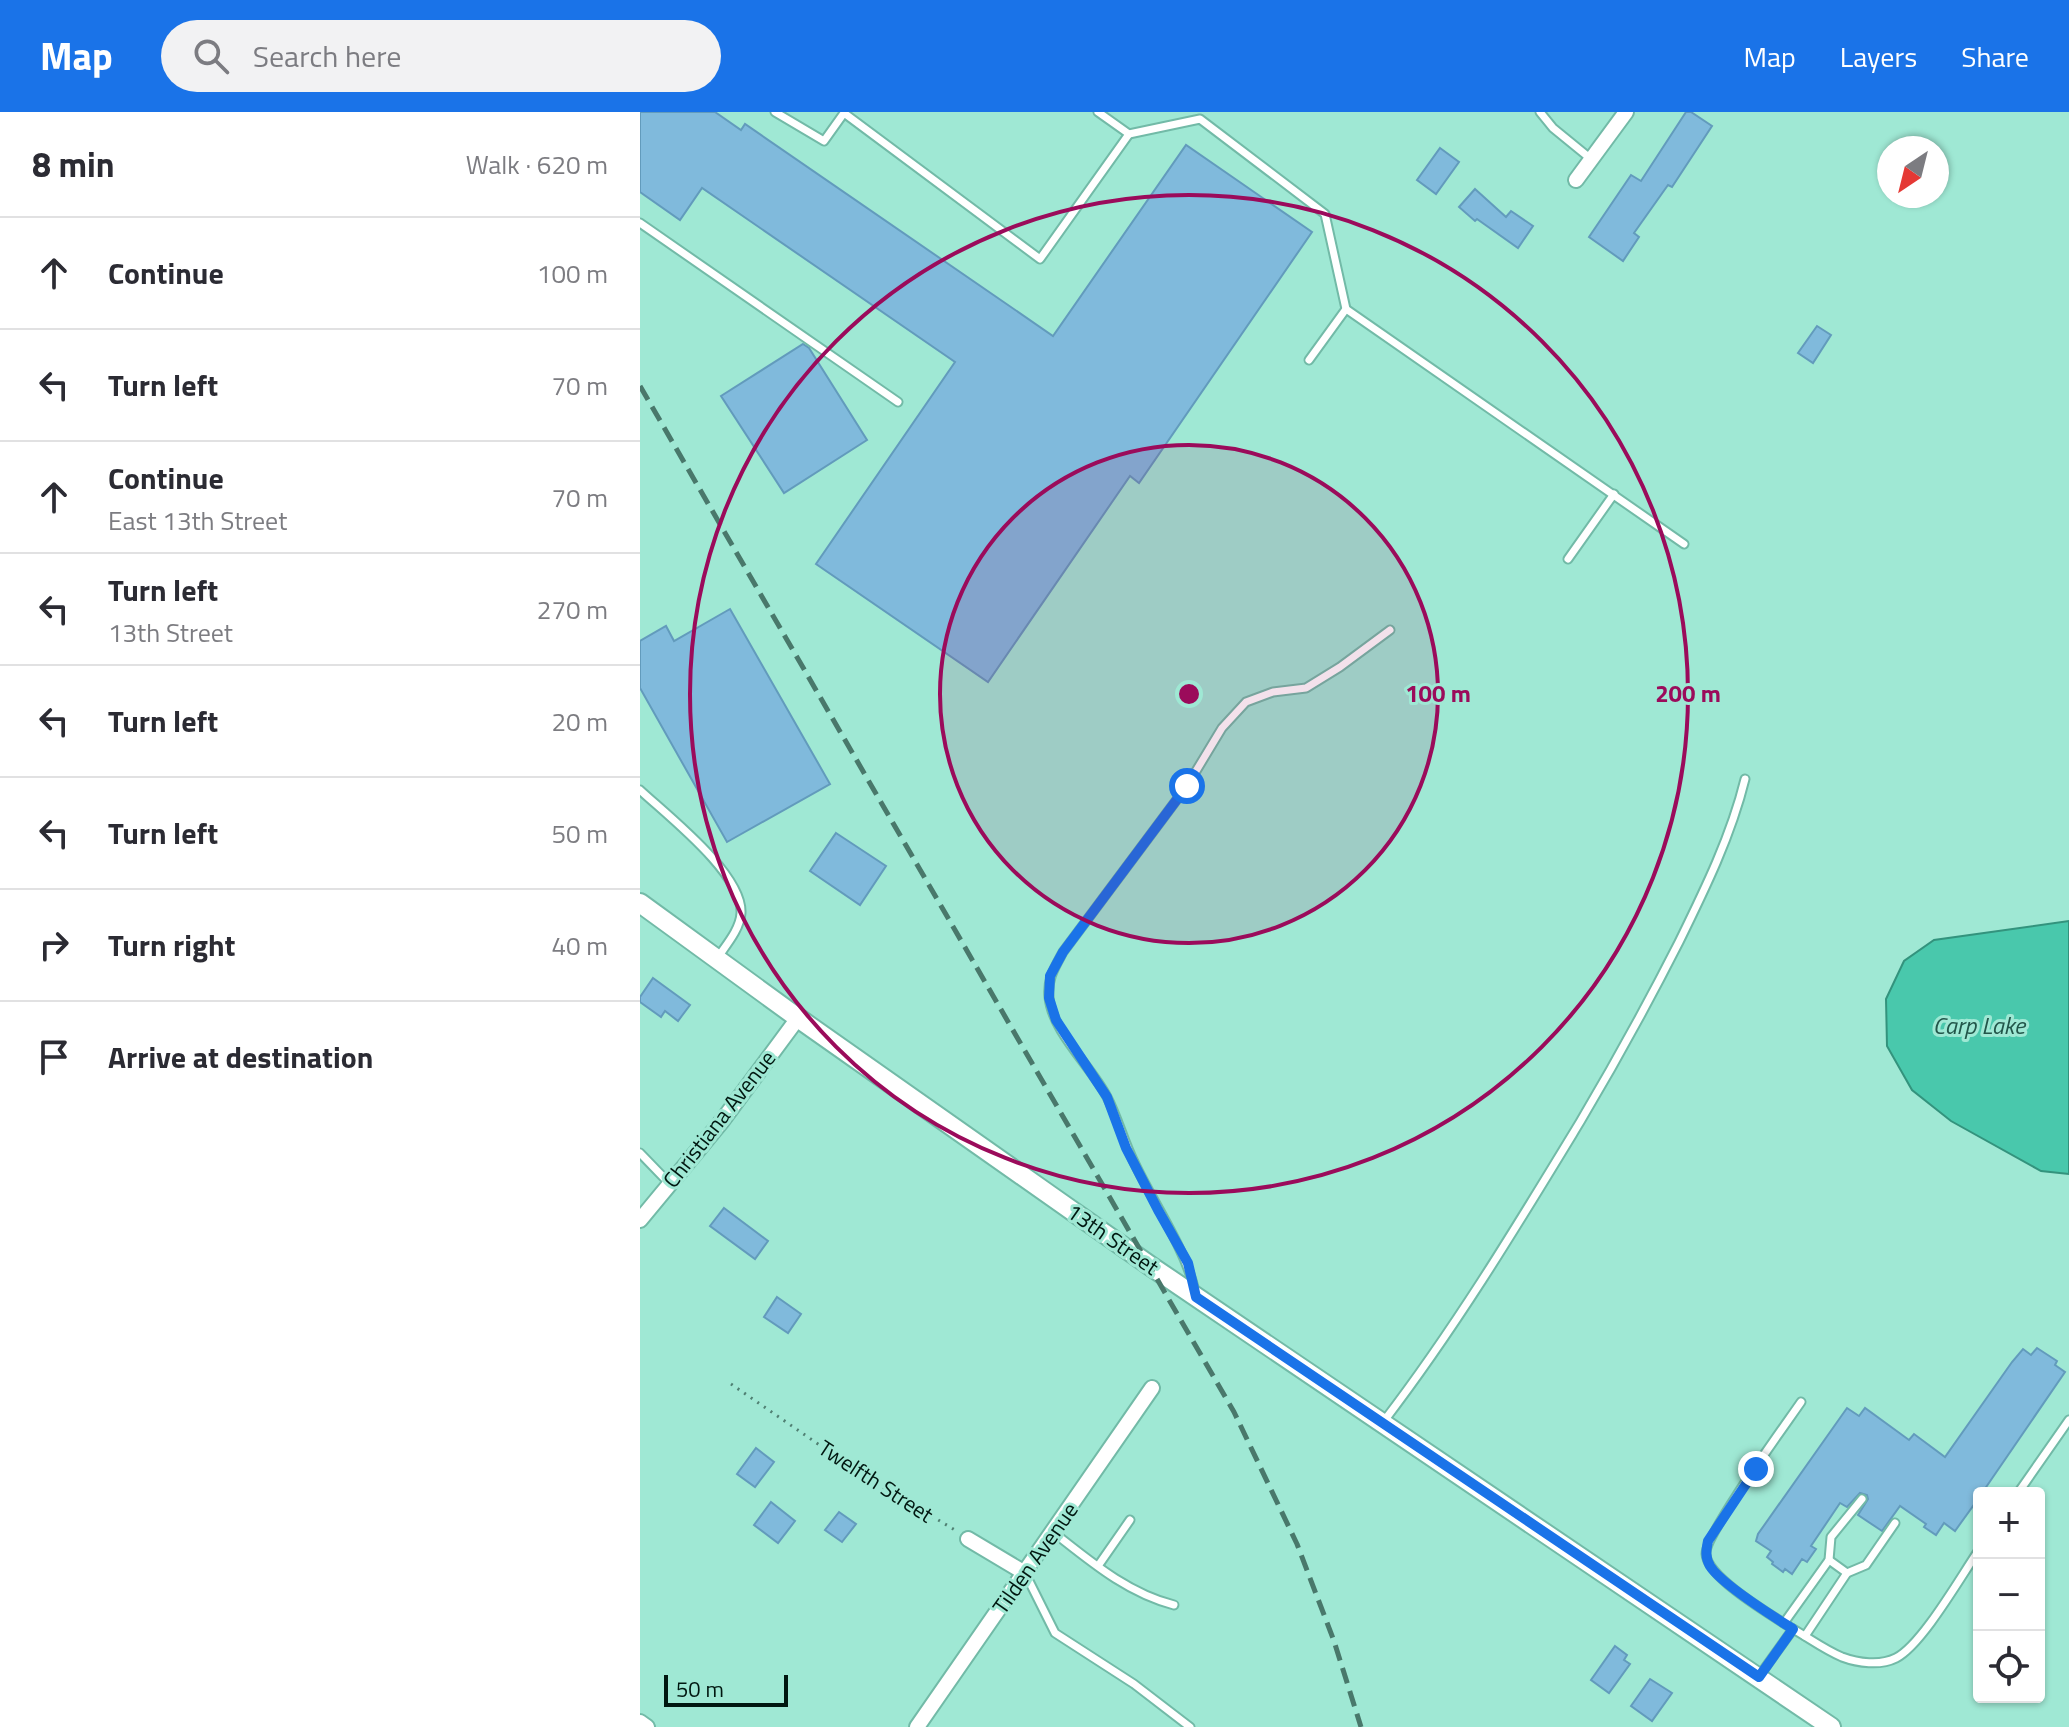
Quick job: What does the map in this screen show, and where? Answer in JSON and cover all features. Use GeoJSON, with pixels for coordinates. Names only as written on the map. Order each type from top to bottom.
{"type":"FeatureCollection","features":[{"type":"Feature","properties":{"kind":"street"},"geometry":{"type":"LineString","coordinates":[[1576,180],[1626,112]]}},
{"type":"Feature","properties":{"kind":"street","name":"13th Street"},"geometry":{"type":"LineString","coordinates":[[640,903],[798,1018],[1196,1297],[1831,1727]]}},
{"type":"Feature","properties":{"kind":"street","name":"Christiana Avenue"},"geometry":{"type":"LineString","coordinates":[[640,1220],[722,1121],[798,1018]]}},
{"type":"Feature","properties":{"kind":"street","name":"Tilden Avenue"},"geometry":{"type":"LineString","coordinates":[[917,1727],[1152,1388]]}},
{"type":"Feature","properties":{"kind":"street"},"geometry":{"type":"LineString","coordinates":[[968,1539],[1025,1573]]}},
{"type":"Feature","properties":{"kind":"street"},"geometry":{"type":"LineString","coordinates":[[640,1722],[647,1727]]}},
{"type":"Feature","properties":{"kind":"lane"},"geometry":{"type":"LineString","coordinates":[[775,112],[824,141],[844,113],[1040,259],[1129,134],[1200,119],[1325,214],[1346,309],[1684,544]]}},
{"type":"Feature","properties":{"kind":"lane"},"geometry":{"type":"LineString","coordinates":[[1098,112],[1129,134]]}},
{"type":"Feature","properties":{"kind":"lane"},"geometry":{"type":"LineString","coordinates":[[1540,112],[1591,160]]}},
{"type":"Feature","properties":{"kind":"lane"},"geometry":{"type":"LineString","coordinates":[[640,223],[898,402]]}},
{"type":"Feature","properties":{"kind":"lane"},"geometry":{"type":"LineString","coordinates":[[1309,360],[1346,309]]}},
{"type":"Feature","properties":{"kind":"lane"},"geometry":{"type":"LineString","coordinates":[[1568,559],[1614,494]]}},
{"type":"Feature","properties":{"kind":"lane"},"geometry":{"type":"LineString","coordinates":[[1196,1297],[1188,1263],[1126,1148],[1107,1097],[1056,1020],[1049,998],[1050,976],[1063,952],[1187,786],[1222,728],[1246,702],[1273,692],[1306,688],[1390,630]]}},
{"type":"Feature","properties":{"kind":"lane"},"geometry":{"type":"LineString","coordinates":[[1383,1423],[1443,1339],[1523,1217],[1634,1032],[1713,869],[1735,818],[1745,779]]}},
{"type":"Feature","properties":{"kind":"lane"},"geometry":{"type":"LineString","coordinates":[[640,790],[721,866],[737,893],[742,910],[739,924],[716,958]]}},
{"type":"Feature","properties":{"kind":"lane"},"geometry":{"type":"LineString","coordinates":[[640,1153],[669,1183]]}},
{"type":"Feature","properties":{"kind":"lane"},"geometry":{"type":"LineString","coordinates":[[1801,1402],[1708,1541],[1706,1554],[1711,1567],[1721,1579],[1805,1636],[1843,1657],[1874,1664],[1897,1658],[1913,1644],[1973,1559]]}},
{"type":"Feature","properties":{"kind":"lane"},"geometry":{"type":"LineString","coordinates":[[2022,1487],[2069,1420]]}},
{"type":"Feature","properties":{"kind":"lane"},"geometry":{"type":"LineString","coordinates":[[1784,1623],[1829,1560],[1831,1537],[1862,1499]]}},
{"type":"Feature","properties":{"kind":"lane"},"geometry":{"type":"LineString","coordinates":[[1098,1566],[1130,1520]]}},
{"type":"Feature","properties":{"kind":"lane"},"geometry":{"type":"LineString","coordinates":[[1805,1636],[1847,1573],[1866,1565],[1895,1523]]}},
{"type":"Feature","properties":{"kind":"lane"},"geometry":{"type":"LineString","coordinates":[[1053,1532],[1098,1566],[1150,1598],[1174,1605]]}},
{"type":"Feature","properties":{"kind":"lane"},"geometry":{"type":"LineString","coordinates":[[1829,1560],[1847,1573]]}},
{"type":"Feature","properties":{"kind":"lane"},"geometry":{"type":"LineString","coordinates":[[1025,1573],[1055,1633],[1134,1684],[1190,1727]]}},
{"type":"Feature","properties":{"kind":"lane"},"geometry":{"type":"LineString","coordinates":[[1759,1677],[1793,1629]]}},
{"type":"Feature","properties":{"kind":"path","name":"Twelfth Street"},"geometry":{"type":"LineString","coordinates":[[731,1384],[863,1475],[968,1539]]}},
{"type":"Feature","properties":{"kind":"water","name":"Carp Lake"},"geometry":{"type":"Polygon","coordinates":[[[2069,921],[2069,1174],[2041,1171],[1951,1121],[1912,1090],[1887,1046],[1886,999],[1904,961],[1934,940],[2069,921]]]}},
{"type":"Feature","properties":{"kind":"building"},"geometry":{"type":"Polygon","coordinates":[[[640,112],[715,112],[741,130],[745,124],[1053,336],[1186,145],[1312,232],[1139,483],[1130,476],[988,682],[816,564],[955,362],[702,188],[680,220],[640,192],[640,112]]]}},
{"type":"Feature","properties":{"kind":"building"},"geometry":{"type":"Polygon","coordinates":[[[1686,112],[1712,126],[1672,187],[1668,185],[1634,233],[1639,237],[1623,261],[1589,237],[1631,175],[1641,181],[1686,112]]]}},
{"type":"Feature","properties":{"kind":"building"},"geometry":{"type":"Polygon","coordinates":[[[1440,148],[1459,162],[1436,194],[1417,180],[1440,148]]]}},
{"type":"Feature","properties":{"kind":"building"},"geometry":{"type":"Polygon","coordinates":[[[1475,189],[1506,217],[1511,211],[1533,226],[1518,248],[1459,207],[1475,189]]]}},
{"type":"Feature","properties":{"kind":"building"},"geometry":{"type":"Polygon","coordinates":[[[1817,326],[1831,335],[1813,363],[1798,353],[1817,326]]]}},
{"type":"Feature","properties":{"kind":"building"},"geometry":{"type":"Polygon","coordinates":[[[803,344],[809,348],[867,440],[784,493],[721,396],[803,344]]]}},
{"type":"Feature","properties":{"kind":"building"},"geometry":{"type":"Polygon","coordinates":[[[730,609],[830,784],[727,842],[640,688],[640,641],[666,626],[674,641],[730,609]]]}},
{"type":"Feature","properties":{"kind":"building"},"geometry":{"type":"Polygon","coordinates":[[[836,833],[886,866],[860,905],[810,871],[836,833]]]}},
{"type":"Feature","properties":{"kind":"building"},"geometry":{"type":"Polygon","coordinates":[[[653,978],[690,1005],[678,1021],[665,1011],[661,1017],[640,1002],[653,978]]]}},
{"type":"Feature","properties":{"kind":"building"},"geometry":{"type":"Polygon","coordinates":[[[724,1208],[768,1241],[755,1259],[710,1226],[724,1208]]]}},
{"type":"Feature","properties":{"kind":"building"},"geometry":{"type":"Polygon","coordinates":[[[777,1297],[801,1314],[788,1333],[764,1317],[777,1297]]]}},
{"type":"Feature","properties":{"kind":"building"},"geometry":{"type":"Polygon","coordinates":[[[2037,1348],[2057,1361],[2055,1365],[2065,1372],[1986,1487],[1973,1487],[1973,1506],[1955,1531],[1944,1523],[1936,1535],[1900,1506],[1882,1531],[1858,1515],[1868,1499],[1867,1495],[1860,1493],[1847,1507],[1840,1503],[1811,1546],[1816,1549],[1807,1562],[1802,1559],[1792,1574],[1772,1564],[1767,1557],[1771,1551],[1756,1541],[1758,1534],[1847,1408],[1859,1416],[1865,1408],[1909,1440],[1914,1434],[1945,1457],[2012,1362],[2023,1349],[2031,1355],[2037,1348]]]}},
{"type":"Feature","properties":{"kind":"building"},"geometry":{"type":"Polygon","coordinates":[[[756,1448],[774,1462],[755,1487],[737,1474],[756,1448]]]}},
{"type":"Feature","properties":{"kind":"building"},"geometry":{"type":"Polygon","coordinates":[[[771,1502],[795,1521],[778,1543],[754,1525],[771,1502]]]}},
{"type":"Feature","properties":{"kind":"building"},"geometry":{"type":"Polygon","coordinates":[[[839,1512],[856,1524],[842,1542],[825,1530],[839,1512]]]}},
{"type":"Feature","properties":{"kind":"building"},"geometry":{"type":"Polygon","coordinates":[[[1615,1646],[1627,1655],[1624,1660],[1630,1664],[1609,1693],[1591,1680],[1615,1646]]]}},
{"type":"Feature","properties":{"kind":"building"},"geometry":{"type":"Polygon","coordinates":[[[1650,1679],[1672,1693],[1652,1721],[1631,1706],[1650,1679]]]}},
{"type":"Feature","properties":{"kind":"railway"},"geometry":{"type":"LineString","coordinates":[[640,386],[1234,1412],[1297,1544],[1334,1641],[1361,1727]]}},
{"type":"Feature","properties":{"kind":"route"},"geometry":{"type":"LineString","coordinates":[[1187,786],[1063,952],[1050,976],[1049,998],[1056,1020],[1107,1097],[1126,1148],[1188,1263],[1196,1297],[1759,1677],[1793,1629],[1721,1579],[1711,1567],[1706,1554],[1708,1541],[1756,1469]]}}]}
